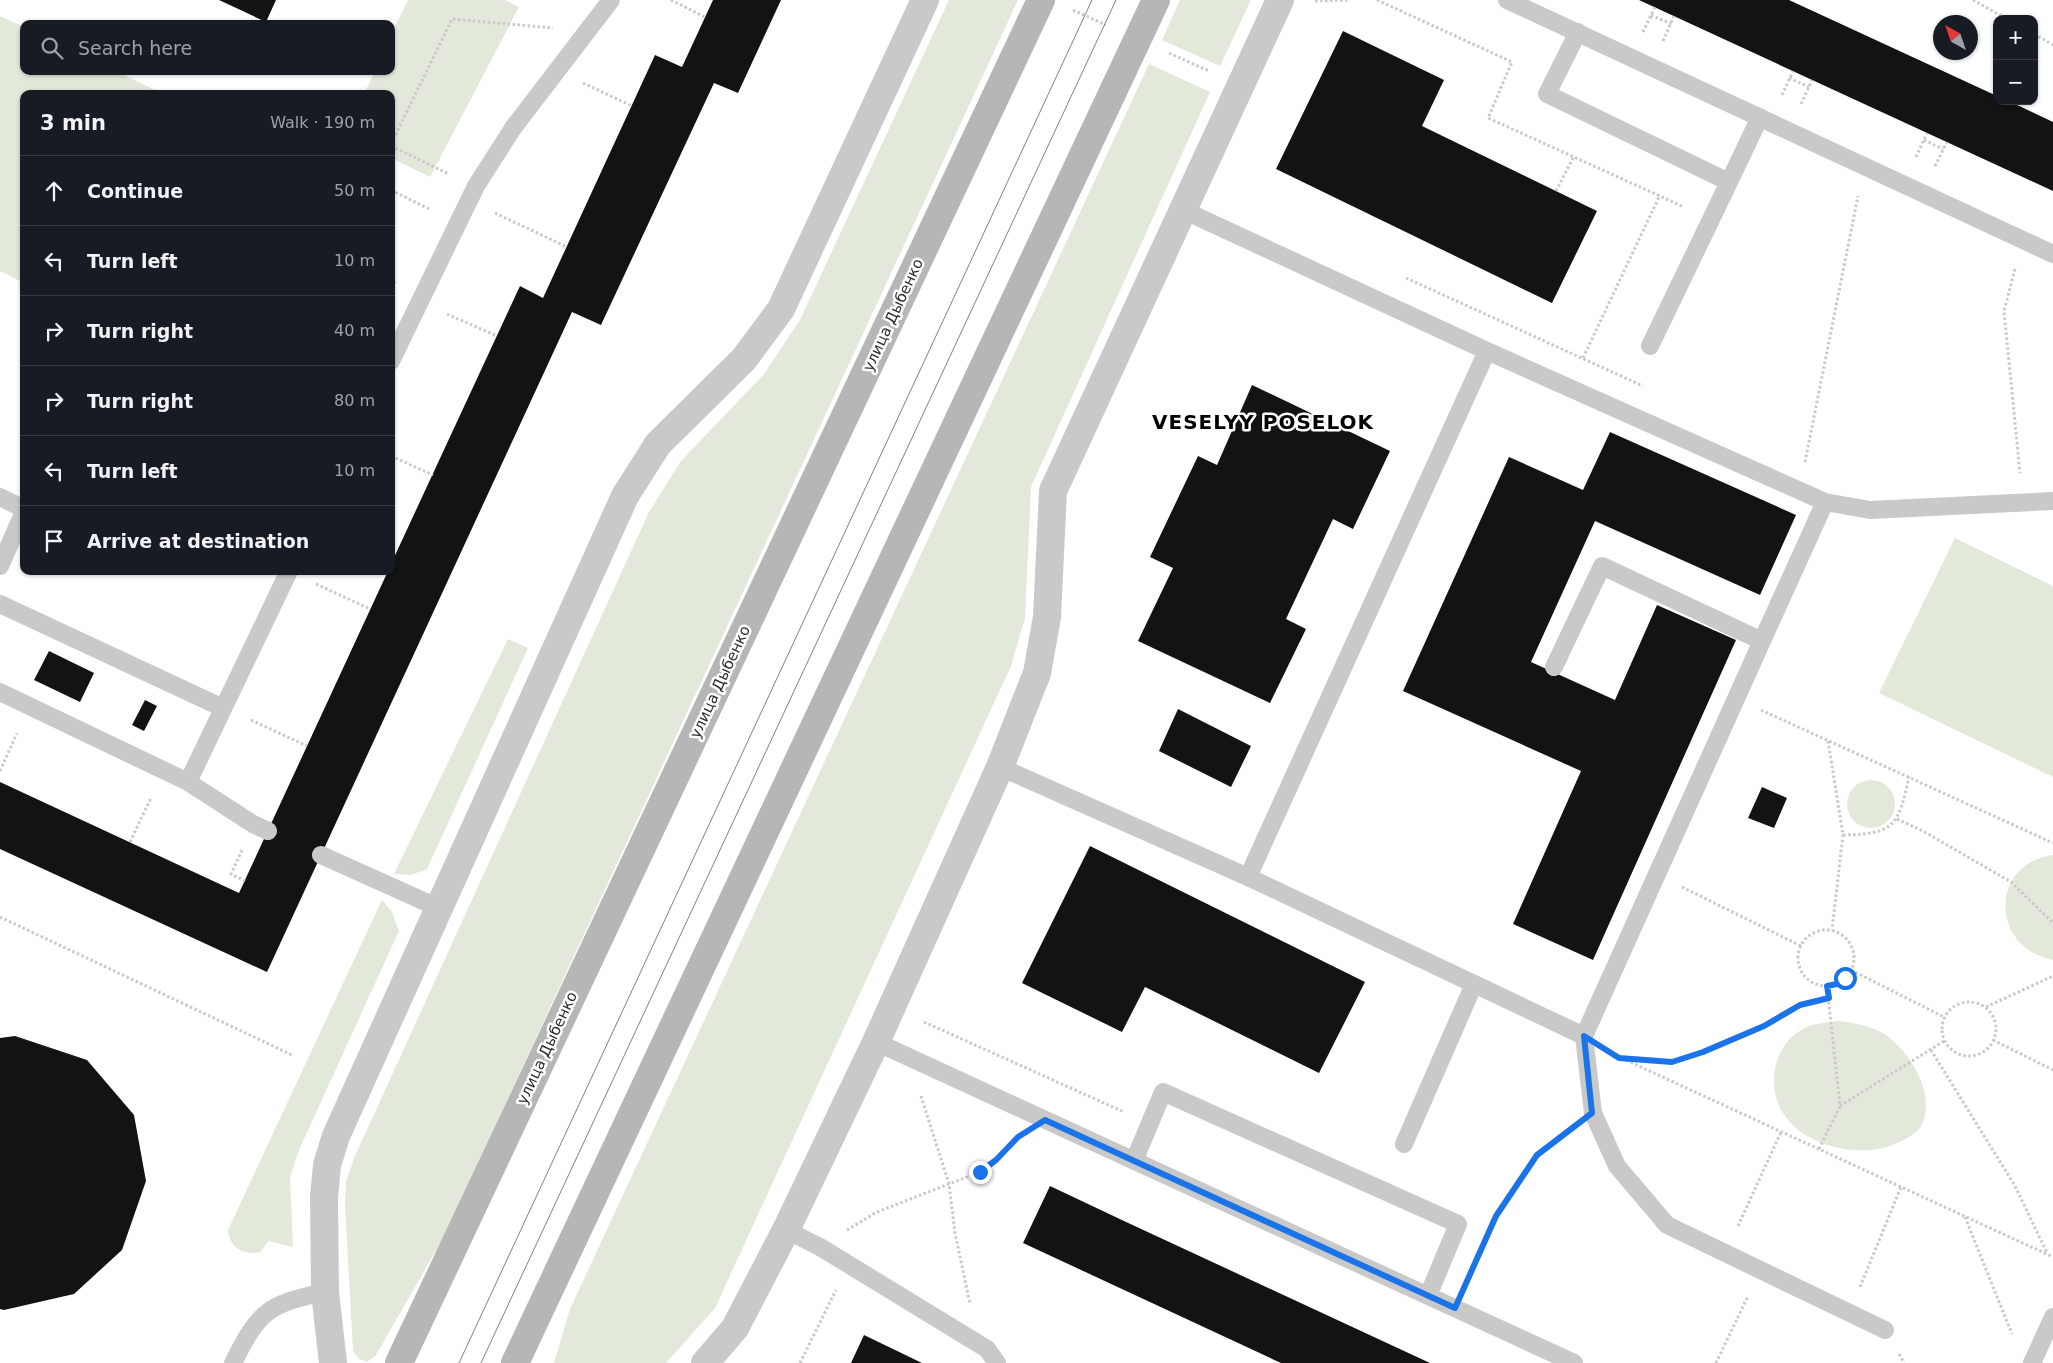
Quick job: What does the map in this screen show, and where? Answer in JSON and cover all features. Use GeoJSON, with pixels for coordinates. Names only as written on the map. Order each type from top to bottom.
{"type":"FeatureCollection","features":[{"type":"Feature","properties":{"kind":"main road"},"geometry":{"type":"LineString","coordinates":[[514,1363],[1156,0]]}},
{"type":"Feature","properties":{"kind":"main road","name":"улица Дыбенко"},"geometry":{"type":"LineString","coordinates":[[399,1363],[1054,4]]}},
{"type":"Feature","properties":{"kind":"street"},"geometry":{"type":"LineString","coordinates":[[333,1363],[325,1292],[324,1198],[326,1165],[336,1136],[625,496],[658,444],[744,360],[781,309],[925,0]]}},
{"type":"Feature","properties":{"kind":"street"},"geometry":{"type":"LineString","coordinates":[[705,1363],[735,1328],[786,1230],[876,1042],[1000,767],[1037,672],[1047,617],[1053,491],[1280,0]]}},
{"type":"Feature","properties":{"kind":"lane"},"geometry":{"type":"LineString","coordinates":[[395,353],[473,193],[513,128],[612,0]]}},
{"type":"Feature","properties":{"kind":"lane"},"geometry":{"type":"LineString","coordinates":[[1507,0],[2053,254]]}},
{"type":"Feature","properties":{"kind":"lane"},"geometry":{"type":"LineString","coordinates":[[1578,32],[1547,94],[1729,182]]}},
{"type":"Feature","properties":{"kind":"lane"},"geometry":{"type":"LineString","coordinates":[[1650,346],[1760,117]]}},
{"type":"Feature","properties":{"kind":"lane"},"geometry":{"type":"LineString","coordinates":[[1183,210],[1487,351],[1825,502],[1870,510],[2053,501]]}},
{"type":"Feature","properties":{"kind":"lane"},"geometry":{"type":"LineString","coordinates":[[1248,877],[1487,351]]}},
{"type":"Feature","properties":{"kind":"lane"},"geometry":{"type":"LineString","coordinates":[[0,497],[20,509]]}},
{"type":"Feature","properties":{"kind":"lane"},"geometry":{"type":"LineString","coordinates":[[1825,502],[1584,1036],[1592,1113],[1617,1166],[1667,1225],[1885,1330]]}},
{"type":"Feature","properties":{"kind":"lane"},"geometry":{"type":"LineString","coordinates":[[0,566],[20,520]]}},
{"type":"Feature","properties":{"kind":"lane"},"geometry":{"type":"LineString","coordinates":[[1554,667],[1602,566],[1762,641]]}},
{"type":"Feature","properties":{"kind":"lane"},"geometry":{"type":"LineString","coordinates":[[188,782],[287,575]]}},
{"type":"Feature","properties":{"kind":"lane"},"geometry":{"type":"LineString","coordinates":[[0,604],[223,708]]}},
{"type":"Feature","properties":{"kind":"lane"},"geometry":{"type":"LineString","coordinates":[[0,692],[188,782],[260,827]]}},
{"type":"Feature","properties":{"kind":"lane"},"geometry":{"type":"LineString","coordinates":[[1000,767],[1248,877],[1584,1036]]}},
{"type":"Feature","properties":{"kind":"lane"},"geometry":{"type":"LineString","coordinates":[[321,855],[439,908]]}},
{"type":"Feature","properties":{"kind":"lane"},"geometry":{"type":"LineString","coordinates":[[1404,1144],[1474,984]]}},
{"type":"Feature","properties":{"kind":"lane"},"geometry":{"type":"LineString","coordinates":[[876,1042],[1574,1363]]}},
{"type":"Feature","properties":{"kind":"lane"},"geometry":{"type":"LineString","coordinates":[[1134,1161],[1163,1092],[1458,1224],[1428,1296]]}},
{"type":"Feature","properties":{"kind":"lane"},"geometry":{"type":"LineString","coordinates":[[786,1230],[820,1247],[978,1343],[987,1349],[997,1363]]}},
{"type":"Feature","properties":{"kind":"lane"},"geometry":{"type":"LineString","coordinates":[[233,1363],[246,1337],[263,1314],[289,1300],[325,1292]]}},
{"type":"Feature","properties":{"kind":"lane"},"geometry":{"type":"LineString","coordinates":[[2032,1363],[2053,1317]]}},
{"type":"Feature","properties":{"kind":"path"},"geometry":{"type":"LineString","coordinates":[[671,0],[705,17]]}},
{"type":"Feature","properties":{"kind":"path"},"geometry":{"type":"LineString","coordinates":[[1313,2],[1349,0]]}},
{"type":"Feature","properties":{"kind":"path"},"geometry":{"type":"LineString","coordinates":[[1974,0],[2000,15]]}},
{"type":"Feature","properties":{"kind":"path"},"geometry":{"type":"LineString","coordinates":[[1054,4],[1138,39],[1240,86]]}},
{"type":"Feature","properties":{"kind":"path"},"geometry":{"type":"LineString","coordinates":[[1651,14],[1671,24]]}},
{"type":"Feature","properties":{"kind":"path"},"geometry":{"type":"LineString","coordinates":[[395,137],[452,19],[561,29],[582,38]]}},
{"type":"Feature","properties":{"kind":"path"},"geometry":{"type":"LineString","coordinates":[[2038,36],[2053,45]]}},
{"type":"Feature","properties":{"kind":"path"},"geometry":{"type":"LineString","coordinates":[[557,71],[632,106]]}},
{"type":"Feature","properties":{"kind":"path"},"geometry":{"type":"LineString","coordinates":[[1789,78],[1809,87]]}},
{"type":"Feature","properties":{"kind":"path"},"geometry":{"type":"LineString","coordinates":[[1924,140],[1943,149]]}},
{"type":"Feature","properties":{"kind":"path"},"geometry":{"type":"LineString","coordinates":[[395,147],[567,247]]}},
{"type":"Feature","properties":{"kind":"path"},"geometry":{"type":"LineString","coordinates":[[1556,191],[1574,156]]}},
{"type":"Feature","properties":{"kind":"path"},"geometry":{"type":"LineString","coordinates":[[1801,492],[1805,460],[1864,166]]}},
{"type":"Feature","properties":{"kind":"path"},"geometry":{"type":"LineString","coordinates":[[395,192],[458,224]]}},
{"type":"Feature","properties":{"kind":"path"},"geometry":{"type":"LineString","coordinates":[[1583,358],[1660,195]]}},
{"type":"Feature","properties":{"kind":"path"},"geometry":{"type":"LineString","coordinates":[[2022,240],[2004,311],[2023,503]]}},
{"type":"Feature","properties":{"kind":"path"},"geometry":{"type":"LineString","coordinates":[[1403,277],[1652,390]]}},
{"type":"Feature","properties":{"kind":"path"},"geometry":{"type":"LineString","coordinates":[[420,302],[497,336]]}},
{"type":"Feature","properties":{"kind":"path"},"geometry":{"type":"LineString","coordinates":[[395,458],[433,475]]}},
{"type":"Feature","properties":{"kind":"path"},"geometry":{"type":"LineString","coordinates":[[307,580],[370,609]]}},
{"type":"Feature","properties":{"kind":"path"},"geometry":{"type":"LineString","coordinates":[[1736,699],[2053,843]]}},
{"type":"Feature","properties":{"kind":"path"},"geometry":{"type":"LineString","coordinates":[[0,772],[29,706]]}},
{"type":"Feature","properties":{"kind":"path"},"geometry":{"type":"LineString","coordinates":[[223,708],[307,746]]}},
{"type":"Feature","properties":{"kind":"path"},"geometry":{"type":"LineString","coordinates":[[1828,741],[1843,835],[1832,930]]}},
{"type":"Feature","properties":{"kind":"path"},"geometry":{"type":"LineString","coordinates":[[130,842],[164,771]]}},
{"type":"Feature","properties":{"kind":"path"},"geometry":{"type":"LineString","coordinates":[[1843,835],[1872,834],[1886,829],[1897,820],[1903,806],[1909,777]]}},
{"type":"Feature","properties":{"kind":"path"},"geometry":{"type":"LineString","coordinates":[[1897,820],[1924,832],[2011,882],[2053,923]]}},
{"type":"Feature","properties":{"kind":"path"},"geometry":{"type":"LineString","coordinates":[[245,881],[231,874],[260,827]]}},
{"type":"Feature","properties":{"kind":"path"},"geometry":{"type":"LineString","coordinates":[[1656,874],[1801,946]]}},
{"type":"Feature","properties":{"kind":"path"},"geometry":{"type":"LineString","coordinates":[[0,917],[292,1055]]}},
{"type":"Feature","properties":{"kind":"path"},"geometry":{"type":"LineString","coordinates":[[1820,930],[1832,930],[1842,934],[1849,941],[1854,951],[1852,970],[1837,984],[1827,986],[1816,984],[1803,973],[1798,957],[1801,946],[1808,936],[1820,930]]}},
{"type":"Feature","properties":{"kind":"path"},"geometry":{"type":"LineString","coordinates":[[1852,970],[1944,1017]]}},
{"type":"Feature","properties":{"kind":"path"},"geometry":{"type":"LineString","coordinates":[[1986,1007],[2053,976]]}},
{"type":"Feature","properties":{"kind":"path"},"geometry":{"type":"LineString","coordinates":[[1819,1150],[1840,1106],[1827,986]]}},
{"type":"Feature","properties":{"kind":"path"},"geometry":{"type":"LineString","coordinates":[[1619,1058],[1672,1062],[1703,1052],[1764,1026],[1800,1005],[1829,998]]}},
{"type":"Feature","properties":{"kind":"path"},"geometry":{"type":"LineString","coordinates":[[1962,1002],[1974,1002],[1986,1007],[1993,1016],[1996,1028],[1993,1040],[1986,1050],[1975,1055],[1963,1055],[1952,1051],[1944,1041],[1941,1029],[1944,1017],[1951,1008],[1962,1002]]}},
{"type":"Feature","properties":{"kind":"path"},"geometry":{"type":"LineString","coordinates":[[924,1022],[1150,1123]]}},
{"type":"Feature","properties":{"kind":"path"},"geometry":{"type":"LineString","coordinates":[[1584,1036],[1619,1058],[2053,1257]]}},
{"type":"Feature","properties":{"kind":"path"},"geometry":{"type":"LineString","coordinates":[[1993,1040],[2053,1070]]}},
{"type":"Feature","properties":{"kind":"path"},"geometry":{"type":"LineString","coordinates":[[1840,1106],[1944,1041]]}},
{"type":"Feature","properties":{"kind":"path"},"geometry":{"type":"LineString","coordinates":[[1931,1050],[2015,1186],[2047,1254]]}},
{"type":"Feature","properties":{"kind":"path"},"geometry":{"type":"LineString","coordinates":[[909,1058],[949,1184],[955,1233],[978,1343]]}},
{"type":"Feature","properties":{"kind":"path"},"geometry":{"type":"LineString","coordinates":[[1485,1242],[1496,1216],[1537,1155],[1592,1113]]}},
{"type":"Feature","properties":{"kind":"path"},"geometry":{"type":"LineString","coordinates":[[820,1247],[877,1212],[980,1172],[996,1160],[1018,1137],[1045,1120]]}},
{"type":"Feature","properties":{"kind":"path"},"geometry":{"type":"LineString","coordinates":[[1726,1254],[1781,1132]]}},
{"type":"Feature","properties":{"kind":"path"},"geometry":{"type":"LineString","coordinates":[[1849,1313],[1901,1187]]}},
{"type":"Feature","properties":{"kind":"path"},"geometry":{"type":"LineString","coordinates":[[1965,1216],[2012,1336]]}},
{"type":"Feature","properties":{"kind":"path"},"geometry":{"type":"LineString","coordinates":[[800,1363],[849,1265]]}},
{"type":"Feature","properties":{"kind":"path"},"geometry":{"type":"LineString","coordinates":[[1716,1363],[1759,1270]]}},
{"type":"Feature","properties":{"kind":"green space"},"geometry":{"type":"Polygon","coordinates":[[[408,0],[505,0],[519,7],[430,177],[395,160],[395,90],[366,90],[373,75],[395,75],[395,27],[408,0]]]}},
{"type":"Feature","properties":{"kind":"green space"},"geometry":{"type":"Polygon","coordinates":[[[949,0],[1018,0],[443,1238],[376,1355],[367,1362],[359,1359],[353,1351],[345,1204],[346,1181],[355,1156],[649,512],[681,461],[764,374],[800,320],[949,0]]]}},
{"type":"Feature","properties":{"kind":"green space"},"geometry":{"type":"Polygon","coordinates":[[[1180,0],[1251,0],[1220,66],[1162,40],[1180,0]]]}},
{"type":"Feature","properties":{"kind":"green space"},"geometry":{"type":"Polygon","coordinates":[[[0,16],[20,25],[20,75],[124,75],[155,90],[20,90],[20,281],[0,271],[0,16]]]}},
{"type":"Feature","properties":{"kind":"green space"},"geometry":{"type":"Polygon","coordinates":[[[1149,64],[1210,92],[1031,487],[1025,618],[1011,666],[715,1308],[666,1363],[554,1363],[570,1309],[1149,64]]]}},
{"type":"Feature","properties":{"kind":"green space"},"geometry":{"type":"Polygon","coordinates":[[[1955,538],[2053,586],[2053,777],[1879,693],[1955,538]]]}},
{"type":"Feature","properties":{"kind":"green space"},"geometry":{"type":"Polygon","coordinates":[[[508,639],[528,648],[427,869],[411,875],[394,874],[508,639]]]}},
{"type":"Feature","properties":{"kind":"green space"},"geometry":{"type":"Polygon","coordinates":[[[1871,780],[1880,782],[1888,787],[1893,795],[1895,804],[1893,813],[1888,821],[1880,826],[1871,828],[1862,826],[1854,821],[1849,813],[1847,804],[1849,795],[1854,787],[1862,782],[1871,780]]]}},
{"type":"Feature","properties":{"kind":"green space"},"geometry":{"type":"Polygon","coordinates":[[[2053,855],[2053,960],[2032,952],[2017,939],[2008,923],[2005,906],[2008,888],[2017,873],[2032,861],[2053,855]]]}},
{"type":"Feature","properties":{"kind":"green space"},"geometry":{"type":"Polygon","coordinates":[[[382,900],[392,912],[399,931],[299,1150],[290,1177],[293,1247],[268,1241],[261,1252],[254,1253],[238,1249],[231,1242],[228,1230],[382,900]]]}},
{"type":"Feature","properties":{"kind":"green space"},"geometry":{"type":"Polygon","coordinates":[[[1839,1021],[1863,1025],[1881,1032],[1895,1042],[1912,1063],[1923,1087],[1926,1100],[1922,1124],[1910,1136],[1895,1144],[1881,1148],[1850,1150],[1818,1142],[1792,1125],[1783,1113],[1777,1101],[1774,1088],[1774,1074],[1782,1050],[1790,1039],[1800,1031],[1812,1025],[1839,1021]]]}},
{"type":"Feature","properties":{"kind":"building"},"geometry":{"type":"Polygon","coordinates":[[[219,0],[276,0],[267,20],[262,20],[219,0]]]}},
{"type":"Feature","properties":{"kind":"building"},"geometry":{"type":"Polygon","coordinates":[[[713,0],[781,0],[738,93],[714,83],[601,325],[572,312],[267,972],[0,849],[0,782],[239,893],[386,575],[395,575],[395,555],[520,286],[543,298],[655,55],[682,67],[713,0]]]}},
{"type":"Feature","properties":{"kind":"building"},"geometry":{"type":"Polygon","coordinates":[[[1639,0],[1789,0],[1993,94],[1993,105],[2017,105],[2053,122],[2053,191],[1639,0]]]}},
{"type":"Feature","properties":{"kind":"building"},"geometry":{"type":"Polygon","coordinates":[[[1343,31],[1444,80],[1422,126],[1597,211],[1552,303],[1276,169],[1343,31]]]}},
{"type":"Feature","properties":{"kind":"building"},"geometry":{"type":"Polygon","coordinates":[[[1252,385],[1390,451],[1353,529],[1333,519],[1286,619],[1306,629],[1270,703],[1138,641],[1173,568],[1150,557],[1198,456],[1217,465],[1252,385]]]}},
{"type":"Feature","properties":{"kind":"building"},"geometry":{"type":"Polygon","coordinates":[[[1610,432],[1796,515],[1760,595],[1595,521],[1531,662],[1615,700],[1657,605],[1736,640],[1593,960],[1513,924],[1581,771],[1403,691],[1509,457],[1583,490],[1610,432]]]}},
{"type":"Feature","properties":{"kind":"building"},"geometry":{"type":"Polygon","coordinates":[[[49,651],[94,673],[80,702],[34,680],[49,651]]]}},
{"type":"Feature","properties":{"kind":"building"},"geometry":{"type":"Polygon","coordinates":[[[145,700],[157,706],[144,731],[132,725],[145,700]]]}},
{"type":"Feature","properties":{"kind":"building"},"geometry":{"type":"Polygon","coordinates":[[[1178,709],[1251,746],[1231,787],[1159,751],[1178,709]]]}},
{"type":"Feature","properties":{"kind":"building"},"geometry":{"type":"Polygon","coordinates":[[[1762,787],[1787,798],[1774,828],[1748,818],[1762,787]]]}},
{"type":"Feature","properties":{"kind":"building"},"geometry":{"type":"Polygon","coordinates":[[[1090,846],[1365,982],[1319,1073],[1145,987],[1122,1032],[1022,983],[1090,846]]]}},
{"type":"Feature","properties":{"kind":"building"},"geometry":{"type":"Polygon","coordinates":[[[15,1036],[87,1060],[134,1115],[146,1181],[122,1250],[74,1294],[4,1310],[0,1309],[0,1038],[15,1036]]]}},
{"type":"Feature","properties":{"kind":"building"},"geometry":{"type":"Polygon","coordinates":[[[1050,1186],[1430,1363],[1281,1363],[1023,1243],[1050,1186]]]}},
{"type":"Feature","properties":{"kind":"building"},"geometry":{"type":"Polygon","coordinates":[[[864,1335],[922,1363],[851,1363],[864,1335]]]}},
{"type":"Feature","properties":{"kind":"tram line"},"geometry":{"type":"LineString","coordinates":[[459,1363],[1092,0]]}},
{"type":"Feature","properties":{"kind":"tram line"},"geometry":{"type":"LineString","coordinates":[[481,1363],[1116,0]]}},
{"type":"Feature","properties":{"kind":"district","name":"VESELYY POSELOK"},"geometry":{"type":"Point","coordinates":[1263,422]}},
{"type":"Feature","properties":{"kind":"route"},"geometry":{"type":"LineString","coordinates":[[980,1172],[996,1160],[1018,1137],[1045,1120],[1455,1308],[1496,1216],[1537,1155],[1592,1113],[1584,1036],[1619,1058],[1672,1062],[1703,1052],[1764,1026],[1800,1005],[1829,998],[1827,986],[1837,984],[1845,978]]}}]}
